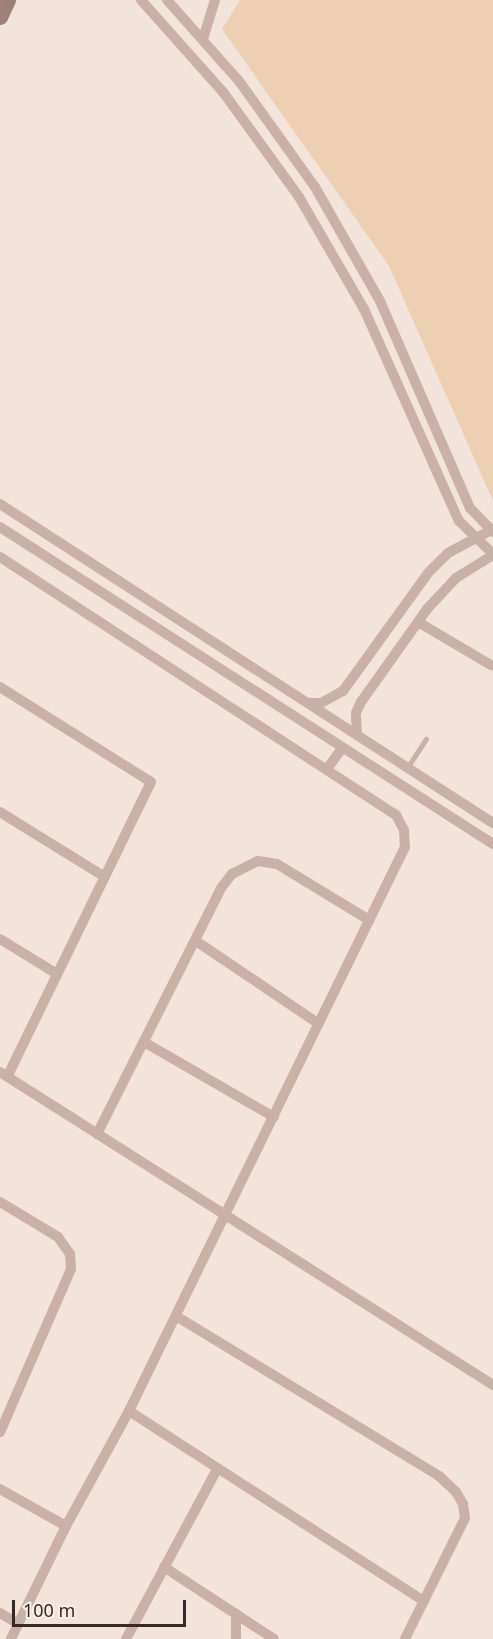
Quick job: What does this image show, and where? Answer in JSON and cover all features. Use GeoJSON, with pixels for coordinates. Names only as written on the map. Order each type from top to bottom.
{"type":"FeatureCollection","features":[{"type":"Feature","properties":{"kind":"street"},"geometry":{"type":"LineString","coordinates":[[0,17],[8,0]]}},
{"type":"Feature","properties":{"kind":"street"},"geometry":{"type":"LineString","coordinates":[[141,0],[223,92],[274,162],[333,252],[393,367],[459,521],[474,539],[493,555],[446,587],[418,621],[361,702],[357,735]]}},
{"type":"Feature","properties":{"kind":"street"},"geometry":{"type":"LineString","coordinates":[[168,0],[203,39],[278,133],[349,243],[424,397],[470,508],[492,530],[448,554],[428,573],[343,691],[321,703],[308,703]]}},
{"type":"Feature","properties":{"kind":"street"},"geometry":{"type":"LineString","coordinates":[[203,39],[215,0]]}},
{"type":"Feature","properties":{"kind":"street"},"geometry":{"type":"LineString","coordinates":[[0,504],[385,754],[492,820]]}},
{"type":"Feature","properties":{"kind":"street"},"geometry":{"type":"LineString","coordinates":[[0,527],[260,697],[493,844]]}},
{"type":"Feature","properties":{"kind":"street"},"geometry":{"type":"LineString","coordinates":[[0,557],[396,815],[404,830],[405,847],[129,1411],[66,1526],[11,1639]]}},
{"type":"Feature","properties":{"kind":"street"},"geometry":{"type":"LineString","coordinates":[[418,621],[491,665]]}},
{"type":"Feature","properties":{"kind":"street"},"geometry":{"type":"LineString","coordinates":[[260,697],[271,680]]}},
{"type":"Feature","properties":{"kind":"street"},"geometry":{"type":"LineString","coordinates":[[0,687],[151,782],[57,974],[4,1075],[227,1214],[493,1385]]}},
{"type":"Feature","properties":{"kind":"street"},"geometry":{"type":"LineString","coordinates":[[327,770],[342,748]]}},
{"type":"Feature","properties":{"kind":"street"},"geometry":{"type":"LineString","coordinates":[[376,769],[385,754]]}},
{"type":"Feature","properties":{"kind":"street"},"geometry":{"type":"LineString","coordinates":[[0,812],[105,876]]}},
{"type":"Feature","properties":{"kind":"street"},"geometry":{"type":"LineString","coordinates":[[97,1134],[196,942],[221,888],[232,874],[258,861],[277,864],[369,920]]}},
{"type":"Feature","properties":{"kind":"street"},"geometry":{"type":"LineString","coordinates":[[0,939],[57,974]]}},
{"type":"Feature","properties":{"kind":"street"},"geometry":{"type":"LineString","coordinates":[[196,942],[319,1024]]}},
{"type":"Feature","properties":{"kind":"street"},"geometry":{"type":"LineString","coordinates":[[144,1042],[274,1118]]}},
{"type":"Feature","properties":{"kind":"street"},"geometry":{"type":"LineString","coordinates":[[0,1202],[58,1237],[70,1254],[71,1269],[0,1432]]}},
{"type":"Feature","properties":{"kind":"street"},"geometry":{"type":"LineString","coordinates":[[176,1316],[439,1476],[456,1492],[464,1504],[465,1518],[405,1639]]}},
{"type":"Feature","properties":{"kind":"street"},"geometry":{"type":"LineString","coordinates":[[129,1411],[424,1601]]}},
{"type":"Feature","properties":{"kind":"street"},"geometry":{"type":"LineString","coordinates":[[126,1639],[217,1469]]}},
{"type":"Feature","properties":{"kind":"street"},"geometry":{"type":"LineString","coordinates":[[0,1489],[66,1526]]}},
{"type":"Feature","properties":{"kind":"street"},"geometry":{"type":"LineString","coordinates":[[164,1568],[274,1639]]}},
{"type":"Feature","properties":{"kind":"street"},"geometry":{"type":"LineString","coordinates":[[0,1613],[18,1624]]}},
{"type":"Feature","properties":{"kind":"street"},"geometry":{"type":"LineString","coordinates":[[236,1614],[236,1639]]}},
{"type":"Feature","properties":{"kind":"lane"},"geometry":{"type":"LineString","coordinates":[[407,768],[426,739]]}},
{"type":"Feature","properties":{"kind":"sand"},"geometry":{"type":"Polygon","coordinates":[[[240,0],[493,0],[493,501],[389,266],[222,29],[240,0]]]}}]}
